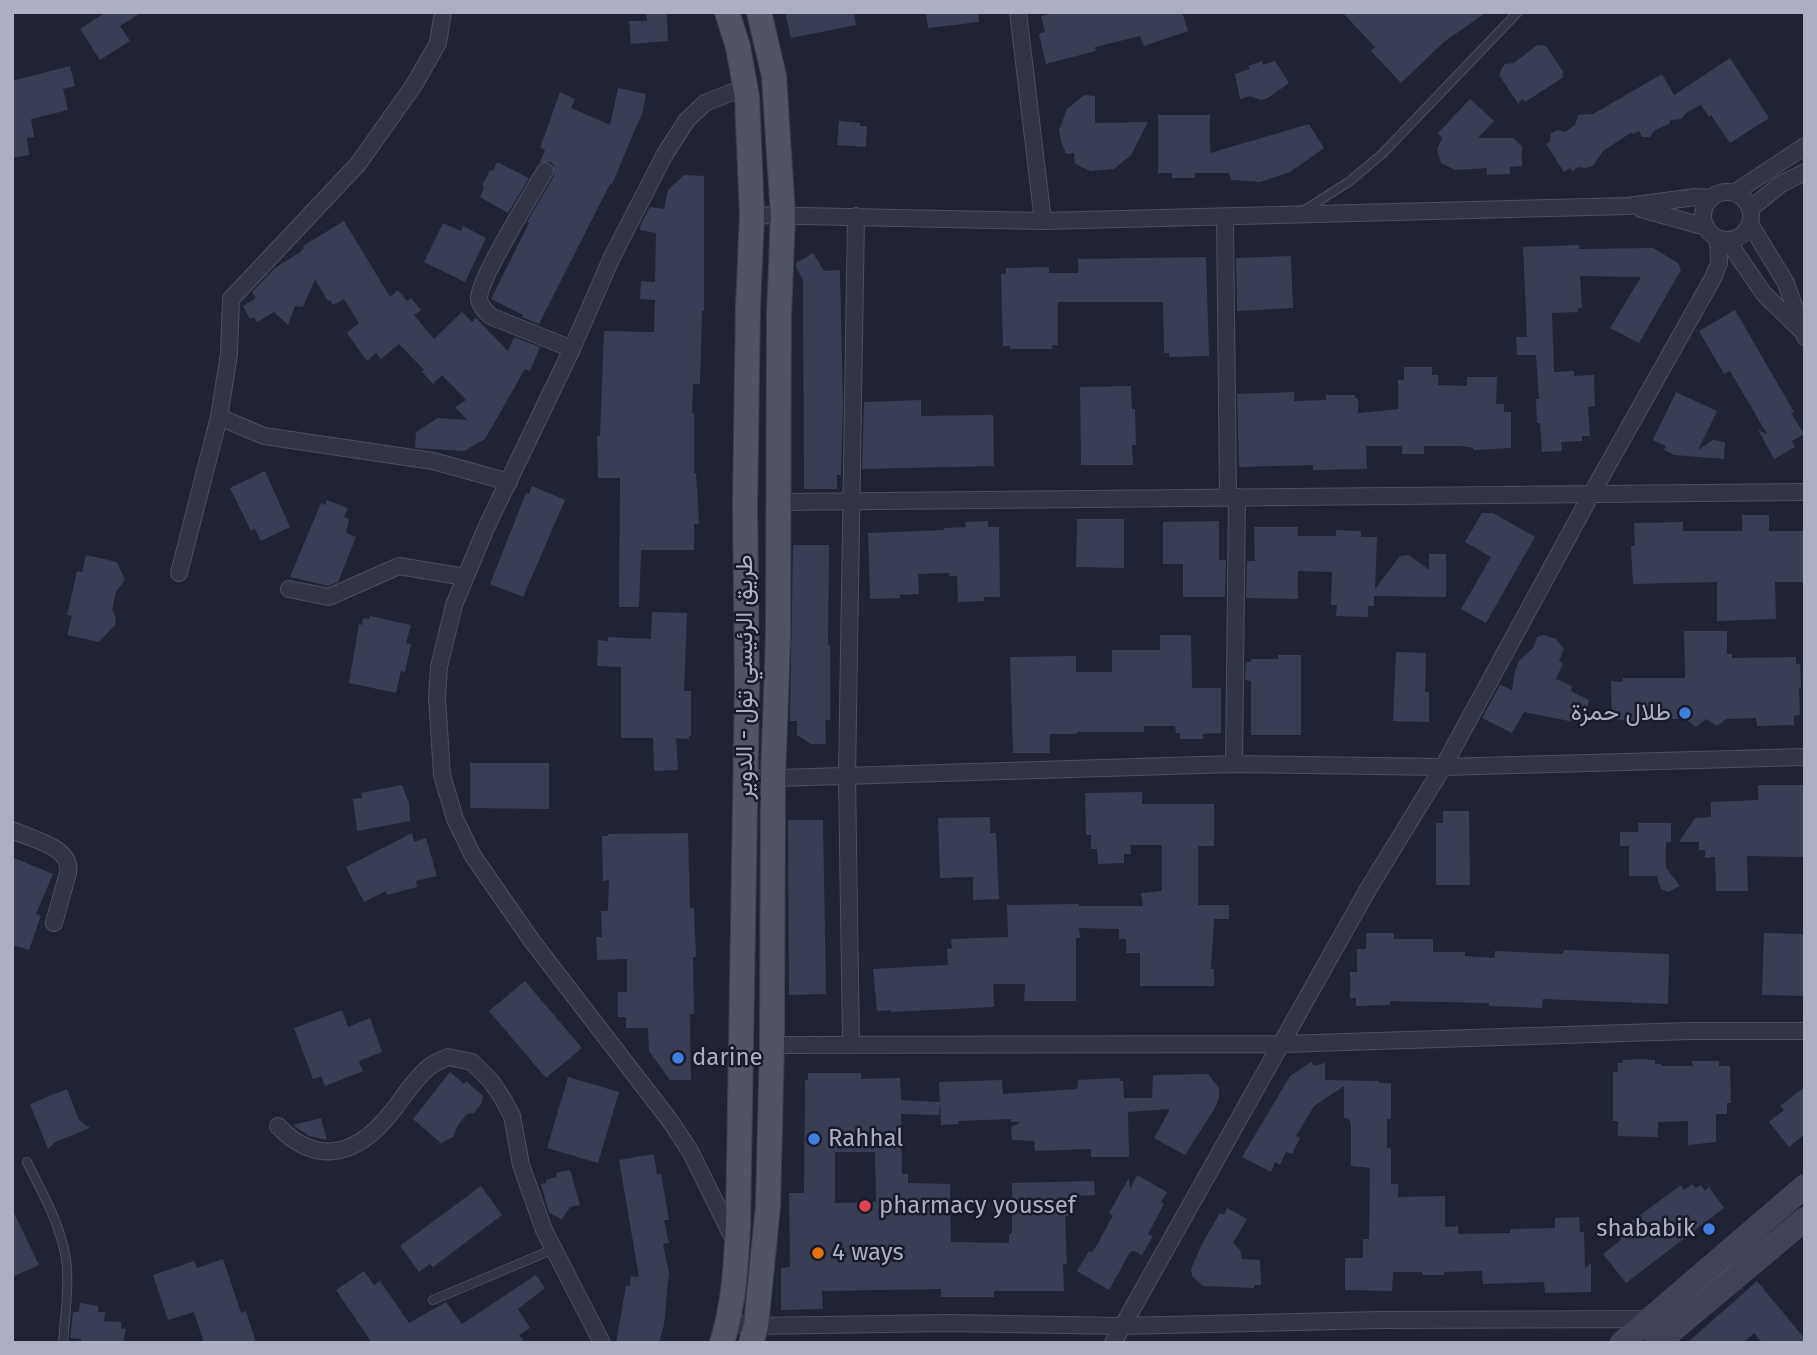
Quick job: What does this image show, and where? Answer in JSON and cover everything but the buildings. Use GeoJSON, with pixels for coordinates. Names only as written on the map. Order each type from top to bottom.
{"type":"FeatureCollection","features":[{"type":"Feature","properties":{"kind":"main road","name":"طريق الرئيسي تول - الدوير"},"geometry":{"type":"LineString","coordinates":[[725,1333],[736,1273],[737,1246],[747,687],[745,505],[751,215],[745,86],[738,47],[727,12]]}},
{"type":"Feature","properties":{"kind":"main road","name":"طريق الرئيسي تول - الدوير"},"geometry":{"type":"LineString","coordinates":[[753,1335],[768,1206],[772,1045],[773,778],[778,637],[779,316],[783,215],[774,76],[758,12]]}},
{"type":"Feature","properties":{"kind":"street"},"geometry":{"type":"LineString","coordinates":[[179,573],[219,417],[229,355],[231,299],[358,164],[414,85],[438,43],[443,12]]}},
{"type":"Feature","properties":{"kind":"street"},"geometry":{"type":"LineString","coordinates":[[1018,12],[1043,221]]}},
{"type":"Feature","properties":{"kind":"street"},"geometry":{"type":"LineString","coordinates":[[737,1246],[690,1151],[671,1122],[501,898],[473,856],[455,819],[442,775],[437,697],[445,638],[465,577],[572,349],[611,259],[665,154],[687,120],[705,103],[745,86]]}},
{"type":"Feature","properties":{"kind":"street"},"geometry":{"type":"LineString","coordinates":[[1706,227],[1704,212],[1712,198],[1720,193],[1734,193],[1805,146]]}},
{"type":"Feature","properties":{"kind":"street"},"geometry":{"type":"LineString","coordinates":[[545,171],[488,274],[479,297],[481,305],[490,316],[572,349]]}},
{"type":"Feature","properties":{"kind":"street"},"geometry":{"type":"LineString","coordinates":[[1723,240],[1741,236],[1750,216],[1781,184],[1805,172]]}},
{"type":"Feature","properties":{"kind":"street"},"geometry":{"type":"LineString","coordinates":[[1734,193],[1746,202],[1750,216],[1786,284],[1803,334]]}},
{"type":"Feature","properties":{"kind":"street"},"geometry":{"type":"LineString","coordinates":[[751,215],[1043,221],[1628,206],[1695,197],[1712,198]]}},
{"type":"Feature","properties":{"kind":"street"},"geometry":{"type":"LineString","coordinates":[[1628,206],[1706,227],[1723,240],[1764,294],[1803,334]]}},
{"type":"Feature","properties":{"kind":"street"},"geometry":{"type":"LineString","coordinates":[[851,1045],[846,776],[856,216]]}},
{"type":"Feature","properties":{"kind":"street"},"geometry":{"type":"LineString","coordinates":[[1225,217],[1232,497],[1234,764]]}},
{"type":"Feature","properties":{"kind":"street"},"geometry":{"type":"LineString","coordinates":[[1113,1343],[1367,891],[1443,767],[1713,278],[1723,240]]}},
{"type":"Feature","properties":{"kind":"street"},"geometry":{"type":"LineString","coordinates":[[219,417],[264,436],[433,461],[509,482]]}},
{"type":"Feature","properties":{"kind":"street"},"geometry":{"type":"LineString","coordinates":[[779,502],[1805,492]]}},
{"type":"Feature","properties":{"kind":"street"},"geometry":{"type":"LineString","coordinates":[[289,589],[329,597],[399,566],[465,577]]}},
{"type":"Feature","properties":{"kind":"street"},"geometry":{"type":"LineString","coordinates":[[745,779],[1234,764],[1443,767],[1805,757]]}},
{"type":"Feature","properties":{"kind":"street"},"geometry":{"type":"LineString","coordinates":[[12,830],[57,850],[67,859],[70,866],[54,923]]}},
{"type":"Feature","properties":{"kind":"street"},"geometry":{"type":"LineString","coordinates":[[772,1045],[1283,1044],[1689,1031],[1805,1031]]}},
{"type":"Feature","properties":{"kind":"street"},"geometry":{"type":"LineString","coordinates":[[278,1126],[290,1139],[303,1147],[320,1152],[344,1149],[376,1129],[431,1066],[448,1057],[472,1062],[491,1081],[512,1116],[527,1183],[544,1230],[602,1343]]}},
{"type":"Feature","properties":{"kind":"street"},"geometry":{"type":"LineString","coordinates":[[725,1333],[753,1335],[948,1323],[1122,1326],[1368,1321],[1656,1333],[1805,1186]]}},
{"type":"Feature","properties":{"kind":"street"},"geometry":{"type":"LineString","coordinates":[[1622,1343],[1656,1333],[1805,1219]]}},
{"type":"Feature","properties":{"kind":"lane"},"geometry":{"type":"LineString","coordinates":[[1297,215],[1350,181],[1382,154],[1518,12]]}},
{"type":"Feature","properties":{"kind":"lane"},"geometry":{"type":"LineString","coordinates":[[27,1162],[57,1225],[65,1251],[66,1303],[62,1343]]}},
{"type":"Feature","properties":{"kind":"lane"},"geometry":{"type":"LineString","coordinates":[[433,1300],[554,1249]]}},
{"type":"Feature","properties":{"kind":"place","name":"طلال حمزة"},"geometry":{"type":"Point","coordinates":[1685,713]}},
{"type":"Feature","properties":{"kind":"place","name":"darine"},"geometry":{"type":"Point","coordinates":[678,1058]}},
{"type":"Feature","properties":{"kind":"place","name":"Rahhal"},"geometry":{"type":"Point","coordinates":[814,1139]}},
{"type":"Feature","properties":{"kind":"place","name":"pharmacy youssef"},"geometry":{"type":"Point","coordinates":[865,1206]}},
{"type":"Feature","properties":{"kind":"place","name":"shababik"},"geometry":{"type":"Point","coordinates":[1709,1229]}},
{"type":"Feature","properties":{"kind":"place","name":"4 ways"},"geometry":{"type":"Point","coordinates":[818,1253]}}]}
